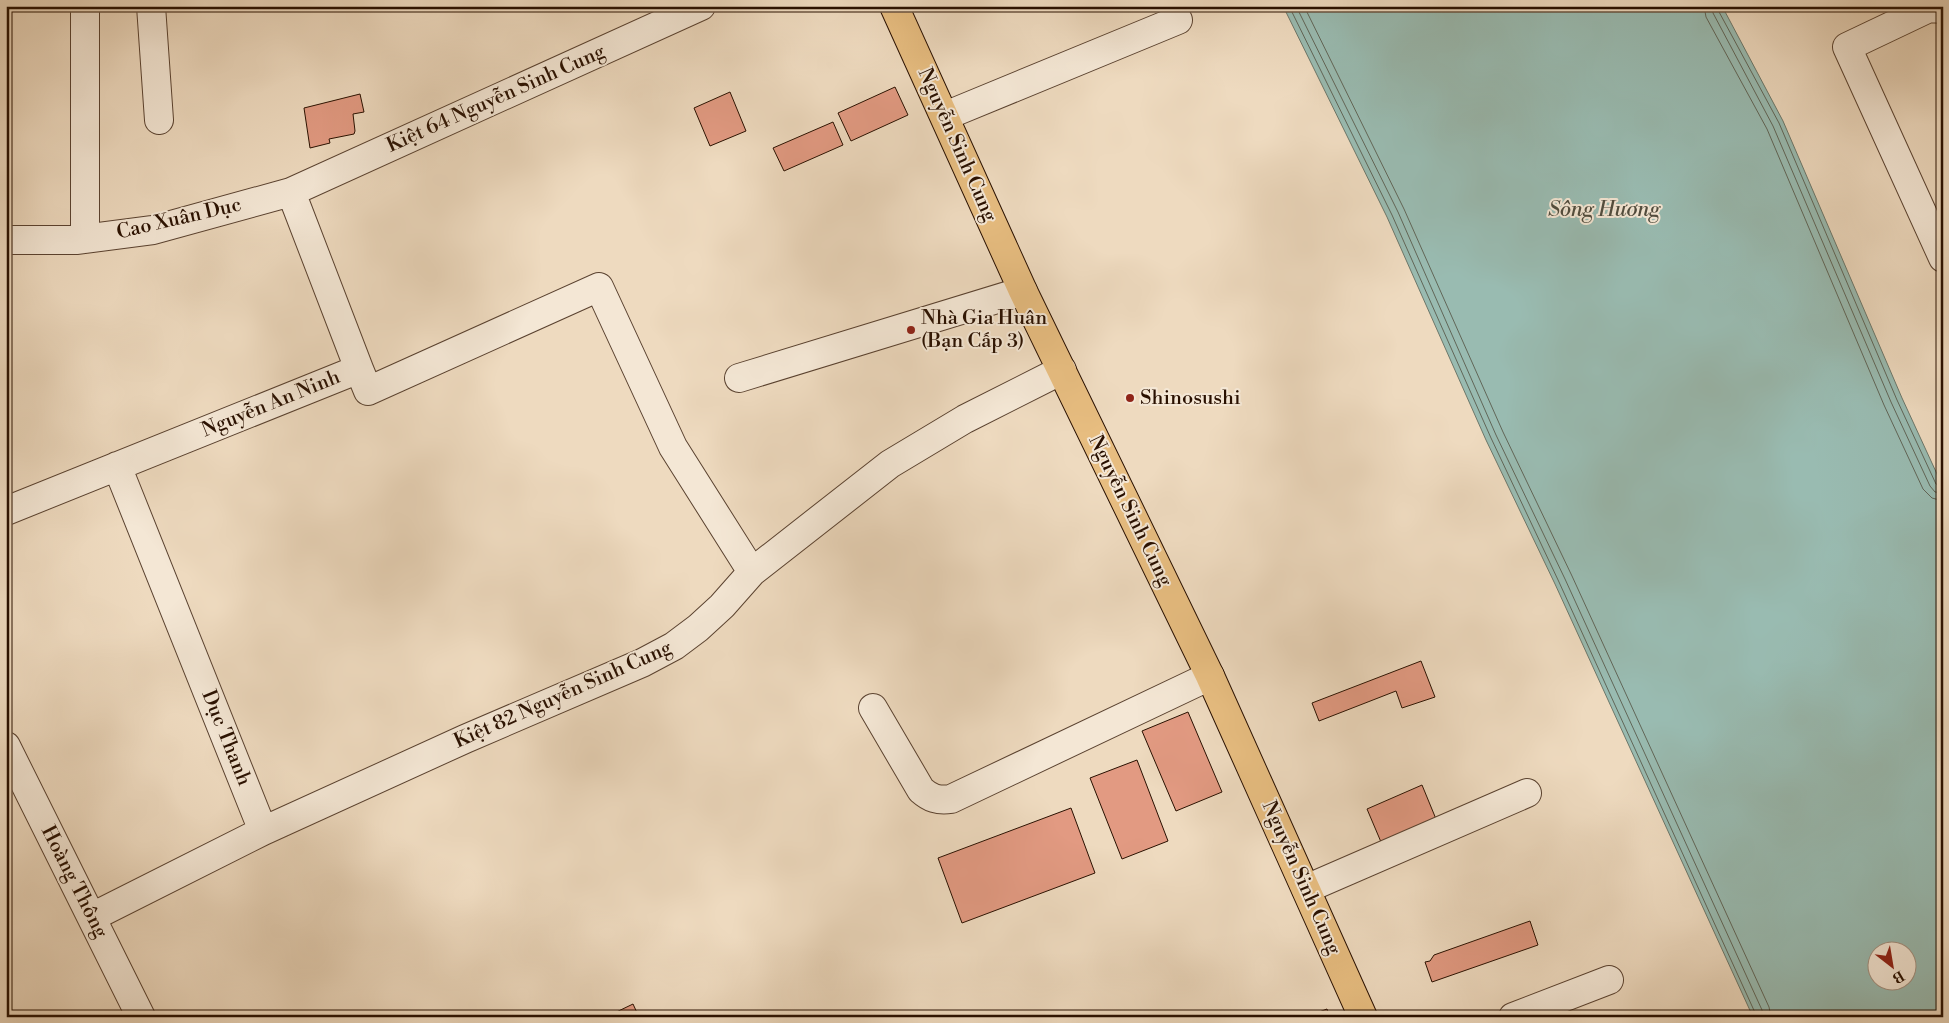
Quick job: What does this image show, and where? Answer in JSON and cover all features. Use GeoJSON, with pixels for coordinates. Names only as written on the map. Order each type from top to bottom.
{"type":"FeatureCollection","features":[{"type":"Feature","properties":{"kind":"main road","name":"Nguyễn Sinh Cung"},"geometry":{"type":"LineString","coordinates":[[894,6],[1023,291],[1210,676],[1364,1017]]}},
{"type":"Feature","properties":{"kind":"street"},"geometry":{"type":"LineString","coordinates":[[85,6],[86,238]]}},
{"type":"Feature","properties":{"kind":"street"},"geometry":{"type":"LineString","coordinates":[[151,6],[159,120]]}},
{"type":"Feature","properties":{"kind":"street","name":"Kiệt 64 Nguyễn Sinh Cung"},"geometry":{"type":"LineString","coordinates":[[291,192],[701,6]]}},
{"type":"Feature","properties":{"kind":"street"},"geometry":{"type":"LineString","coordinates":[[1934,8],[1847,47],[1943,258]]}},
{"type":"Feature","properties":{"kind":"street"},"geometry":{"type":"LineString","coordinates":[[945,116],[1178,20]]}},
{"type":"Feature","properties":{"kind":"street","name":"Cao Xuân Dục"},"geometry":{"type":"LineString","coordinates":[[6,240],[86,238],[153,230],[291,192]]}},
{"type":"Feature","properties":{"kind":"street","name":"Nguyễn An Ninh"},"geometry":{"type":"LineString","coordinates":[[6,511],[359,369],[291,192]]}},
{"type":"Feature","properties":{"kind":"street"},"geometry":{"type":"LineString","coordinates":[[359,369],[368,390],[598,287],[673,446],[752,572]]}},
{"type":"Feature","properties":{"kind":"street"},"geometry":{"type":"LineString","coordinates":[[739,378],[1023,291]]}},
{"type":"Feature","properties":{"kind":"street","name":"Kiệt 82 Nguyễn Sinh Cung"},"geometry":{"type":"LineString","coordinates":[[263,831],[465,739],[642,663],[674,646],[698,628],[722,606],[752,572],[890,464],[965,419],[1062,370]]}},
{"type":"Feature","properties":{"kind":"street","name":"Dục Thanh"},"geometry":{"type":"LineString","coordinates":[[117,466],[263,831]]}},
{"type":"Feature","properties":{"kind":"street"},"geometry":{"type":"LineString","coordinates":[[873,708],[921,790],[932,798],[942,801],[951,799],[1210,676]]}},
{"type":"Feature","properties":{"kind":"street","name":"Hoàng Thông"},"geometry":{"type":"LineString","coordinates":[[6,746],[141,1017]]}},
{"type":"Feature","properties":{"kind":"street"},"geometry":{"type":"LineString","coordinates":[[1306,889],[1527,793]]}},
{"type":"Feature","properties":{"kind":"street"},"geometry":{"type":"LineString","coordinates":[[92,918],[263,831]]}},
{"type":"Feature","properties":{"kind":"street"},"geometry":{"type":"LineString","coordinates":[[1513,1017],[1609,980]]}},
{"type":"Feature","properties":{"kind":"water","name":"Sông Hương"},"geometry":{"type":"Polygon","coordinates":[[[1283,6],[1722,6],[1783,121],[1902,398],[1943,487],[1943,1017],[1753,1017],[1555,584],[1486,440],[1387,217],[1283,6]]]}},
{"type":"Feature","properties":{"kind":"building"},"geometry":{"type":"Polygon","coordinates":[[[895,87],[908,115],[851,141],[838,113],[895,87]]]}},
{"type":"Feature","properties":{"kind":"building"},"geometry":{"type":"Polygon","coordinates":[[[730,92],[746,131],[710,146],[694,108],[730,92]]]}},
{"type":"Feature","properties":{"kind":"building"},"geometry":{"type":"Polygon","coordinates":[[[360,94],[364,112],[353,114],[354,134],[329,139],[330,143],[310,148],[304,108],[360,94]]]}},
{"type":"Feature","properties":{"kind":"building"},"geometry":{"type":"Polygon","coordinates":[[[833,122],[843,145],[784,171],[773,148],[833,122]]]}},
{"type":"Feature","properties":{"kind":"building"},"geometry":{"type":"Polygon","coordinates":[[[1421,661],[1435,697],[1402,708],[1396,691],[1319,721],[1312,703],[1421,661]]]}},
{"type":"Feature","properties":{"kind":"building"},"geometry":{"type":"Polygon","coordinates":[[[1188,712],[1222,792],[1176,811],[1142,731],[1188,712]]]}},
{"type":"Feature","properties":{"kind":"building"},"geometry":{"type":"Polygon","coordinates":[[[1137,760],[1168,841],[1122,859],[1090,778],[1137,760]]]}},
{"type":"Feature","properties":{"kind":"building"},"geometry":{"type":"Polygon","coordinates":[[[1422,785],[1436,819],[1381,842],[1367,809],[1422,785]]]}},
{"type":"Feature","properties":{"kind":"building"},"geometry":{"type":"Polygon","coordinates":[[[1071,808],[1095,873],[962,923],[938,858],[1071,808]]]}},
{"type":"Feature","properties":{"kind":"building"},"geometry":{"type":"Polygon","coordinates":[[[1530,921],[1538,945],[1432,982],[1425,962],[1430,961],[1434,955],[1530,921]]]}},
{"type":"Feature","properties":{"kind":"building"},"geometry":{"type":"Polygon","coordinates":[[[633,1004],[639,1017],[606,1017],[633,1004]]]}},
{"type":"Feature","properties":{"kind":"building"},"geometry":{"type":"Polygon","coordinates":[[[1327,1009],[1330,1017],[1306,1017],[1327,1009]]]}},
{"type":"Feature","properties":{"kind":"place","name":"Nhà Gia Huân (Bạn Cấp 3)"},"geometry":{"type":"Point","coordinates":[911,330]}},
{"type":"Feature","properties":{"kind":"place","name":"Shinosushi"},"geometry":{"type":"Point","coordinates":[1130,398]}}]}
